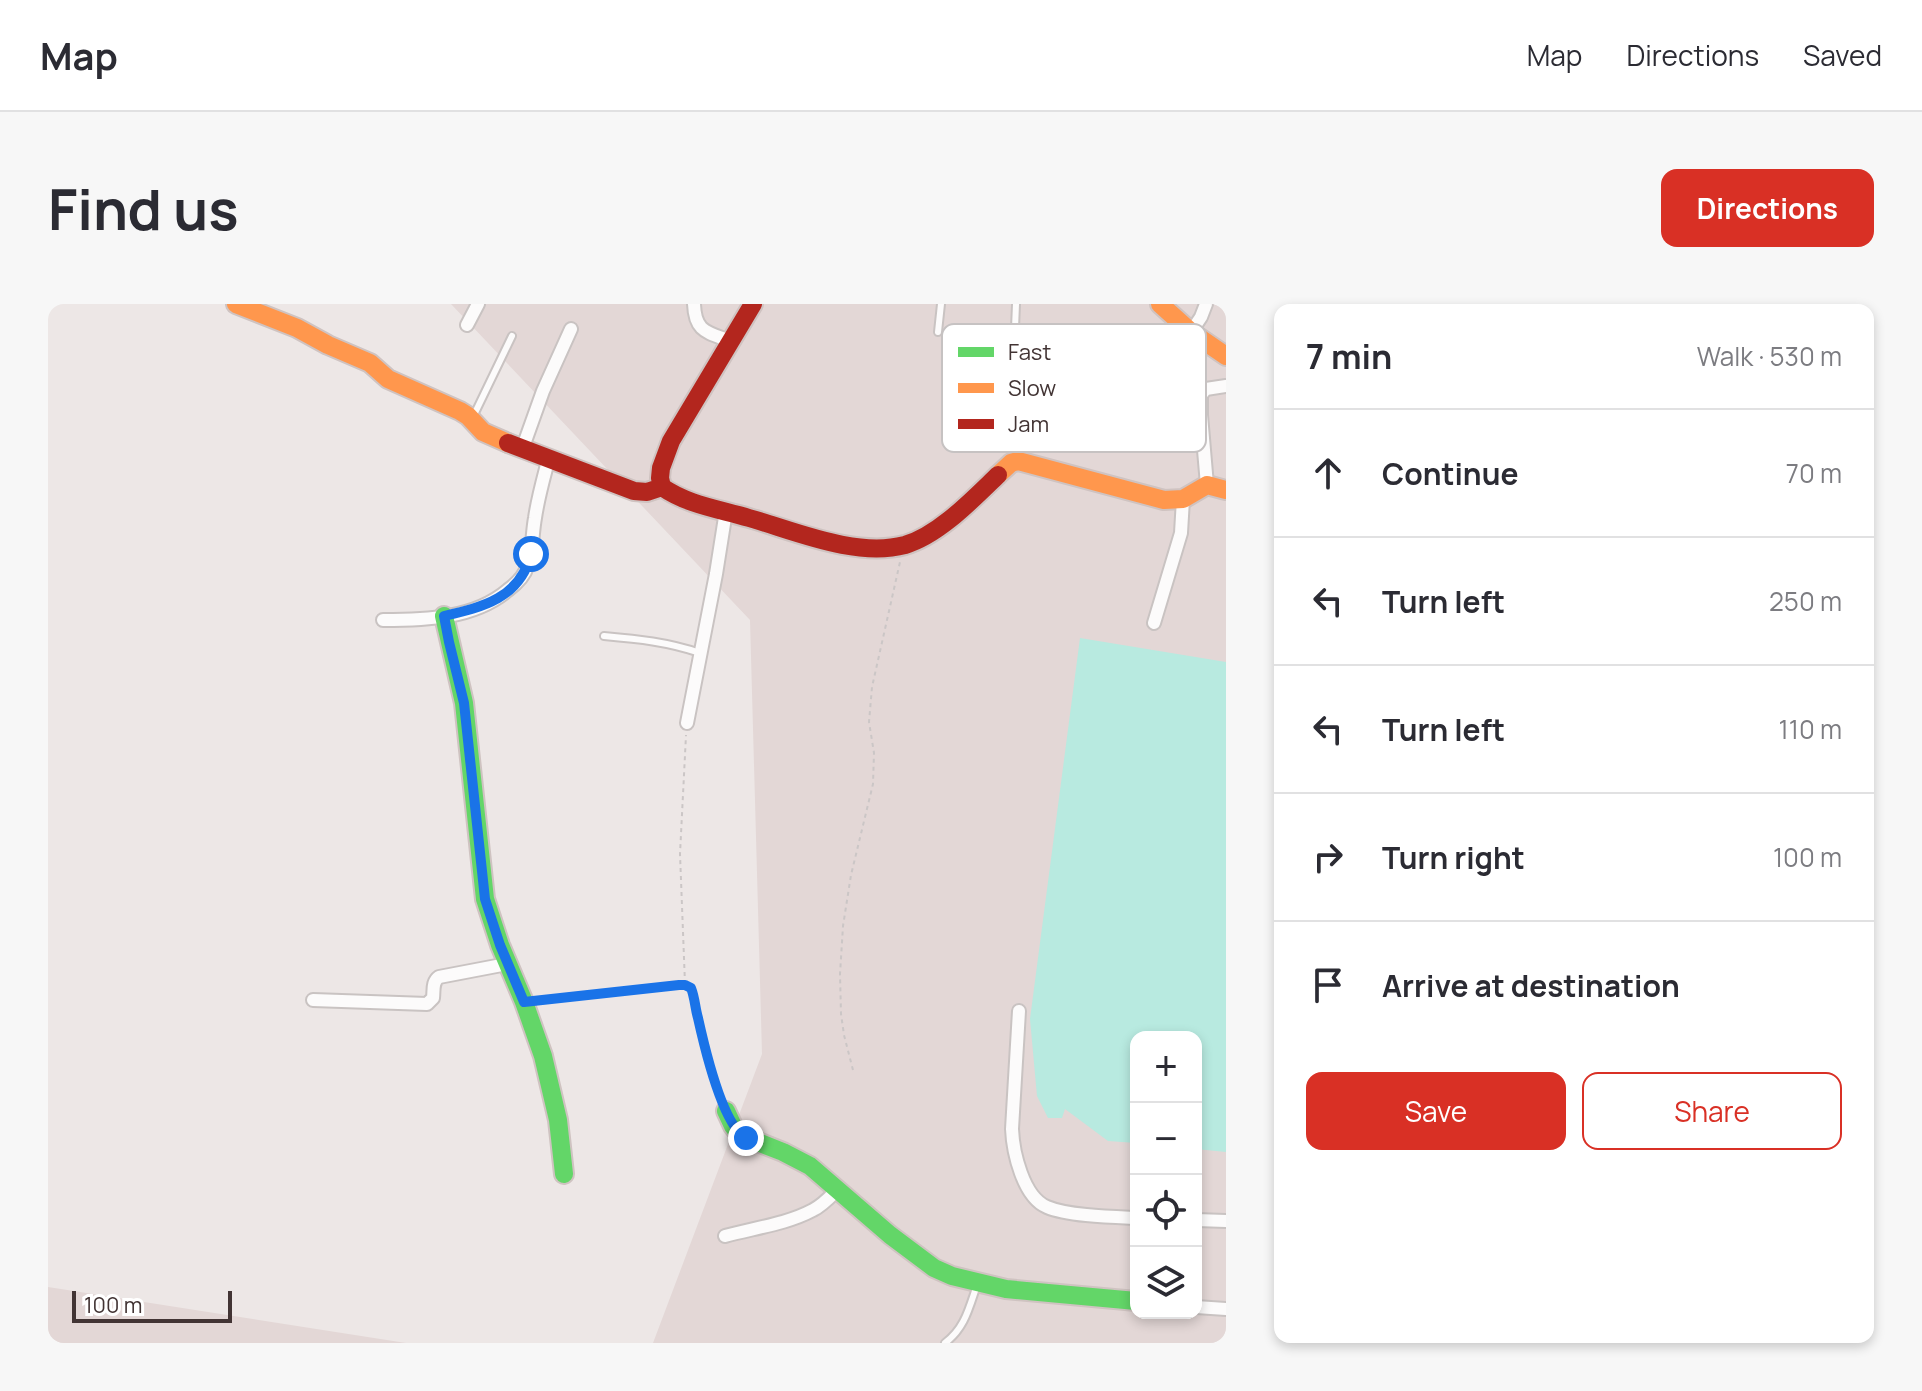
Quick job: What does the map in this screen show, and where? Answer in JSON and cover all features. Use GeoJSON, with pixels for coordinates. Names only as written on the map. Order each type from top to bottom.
{"type":"FeatureCollection","features":[{"type":"Feature","properties":{"kind":"street"},"geometry":{"type":"LineString","coordinates":[[236,304],[297,328],[370,363],[388,379],[460,411],[492,437],[634,491],[647,492],[662,487]]}},
{"type":"Feature","properties":{"kind":"street"},"geometry":{"type":"LineString","coordinates":[[467,325],[478,304]]}},
{"type":"Feature","properties":{"kind":"street"},"geometry":{"type":"LineString","coordinates":[[694,304],[699,327],[730,341]]}},
{"type":"Feature","properties":{"kind":"street"},"geometry":{"type":"LineString","coordinates":[[753,304],[665,454],[660,478],[662,487],[679,498],[826,542],[855,547],[903,545],[922,537],[971,500],[1011,463],[1018,461],[1154,499],[1183,499],[1207,485],[1226,490]]}},
{"type":"Feature","properties":{"kind":"street"},"geometry":{"type":"LineString","coordinates":[[1160,304],[1182,324]]}},
{"type":"Feature","properties":{"kind":"street"},"geometry":{"type":"LineString","coordinates":[[1196,324],[1206,304]]}},
{"type":"Feature","properties":{"kind":"street"},"geometry":{"type":"LineString","coordinates":[[523,447],[543,391],[571,329]]}},
{"type":"Feature","properties":{"kind":"street"},"geometry":{"type":"LineString","coordinates":[[1206,342],[1226,356]]}},
{"type":"Feature","properties":{"kind":"street"},"geometry":{"type":"LineString","coordinates":[[1206,389],[1226,386]]}},
{"type":"Feature","properties":{"kind":"street"},"geometry":{"type":"LineString","coordinates":[[1204,452],[1207,485]]}},
{"type":"Feature","properties":{"kind":"street"},"geometry":{"type":"LineString","coordinates":[[383,620],[444,616],[487,605],[521,579],[531,554],[549,457]]}},
{"type":"Feature","properties":{"kind":"street"},"geometry":{"type":"LineString","coordinates":[[1154,623],[1181,533],[1183,499]]}},
{"type":"Feature","properties":{"kind":"street"},"geometry":{"type":"LineString","coordinates":[[687,723],[726,511]]}},
{"type":"Feature","properties":{"kind":"street"},"geometry":{"type":"LineString","coordinates":[[444,616],[464,703],[485,899],[543,1056],[562,1145],[564,1174]]}},
{"type":"Feature","properties":{"kind":"street"},"geometry":{"type":"LineString","coordinates":[[313,1000],[427,1004],[433,998],[434,983],[439,977],[507,964]]}},
{"type":"Feature","properties":{"kind":"street"},"geometry":{"type":"LineString","coordinates":[[1019,1011],[1013,1147],[1029,1189],[1037,1201],[1047,1208],[1130,1218]]}},
{"type":"Feature","properties":{"kind":"street"},"geometry":{"type":"LineString","coordinates":[[726,1111],[740,1135],[797,1158],[934,1268],[977,1284],[1006,1289],[1130,1300]]}},
{"type":"Feature","properties":{"kind":"street"},"geometry":{"type":"LineString","coordinates":[[725,1236],[813,1210],[838,1189]]}},
{"type":"Feature","properties":{"kind":"street"},"geometry":{"type":"LineString","coordinates":[[1202,1220],[1226,1221]]}},
{"type":"Feature","properties":{"kind":"street"},"geometry":{"type":"LineString","coordinates":[[1202,1307],[1226,1309]]}},
{"type":"Feature","properties":{"kind":"lane"},"geometry":{"type":"LineString","coordinates":[[938,332],[941,304]]}},
{"type":"Feature","properties":{"kind":"lane"},"geometry":{"type":"LineString","coordinates":[[1015,324],[1016,304]]}},
{"type":"Feature","properties":{"kind":"lane"},"geometry":{"type":"LineString","coordinates":[[472,420],[512,336]]}},
{"type":"Feature","properties":{"kind":"lane"},"geometry":{"type":"LineString","coordinates":[[604,636],[651,640],[700,653]]}},
{"type":"Feature","properties":{"kind":"lane"},"geometry":{"type":"LineString","coordinates":[[945,1343],[965,1321],[977,1284]]}},
{"type":"Feature","properties":{"kind":"path"},"geometry":{"type":"LineString","coordinates":[[853,1070],[841,1014],[843,926],[873,784],[874,753],[869,722],[872,687],[903,545]]}},
{"type":"Feature","properties":{"kind":"path"},"geometry":{"type":"LineString","coordinates":[[685,985],[680,854],[687,723]]}},
{"type":"Feature","properties":{"kind":"path"},"geometry":{"type":"LineString","coordinates":[[524,1002],[685,985],[691,988],[704,1044],[726,1111]]}},
{"type":"Feature","properties":{"kind":"shaded area"},"geometry":{"type":"Polygon","coordinates":[[[451,304],[1226,304],[1226,1343],[653,1343],[762,1054],[750,620],[451,304]]]}},
{"type":"Feature","properties":{"kind":"shaded area"},"geometry":{"type":"Polygon","coordinates":[[[1080,638],[1226,662],[1226,1152],[1202,1150],[1202,1031],[1130,1031],[1130,1143],[1108,1141],[1065,1109],[1062,1118],[1048,1118],[1037,1096],[1030,1019],[1080,638]]]}},
{"type":"Feature","properties":{"kind":"shaded area"},"geometry":{"type":"Polygon","coordinates":[[[48,1287],[406,1343],[48,1343],[48,1287]]]}},
{"type":"Feature","properties":{"kind":"traffic: fast"},"geometry":{"type":"LineString","coordinates":[[444,616],[464,703],[485,899],[543,1056],[558,1120],[564,1174]]}},
{"type":"Feature","properties":{"kind":"traffic: fast"},"geometry":{"type":"LineString","coordinates":[[726,1111],[740,1135],[810,1166],[890,1235],[934,1268],[952,1276],[1006,1289],[1130,1300]]}},
{"type":"Feature","properties":{"kind":"traffic: slow"},"geometry":{"type":"LineString","coordinates":[[236,304],[297,328],[370,363],[388,379],[460,411],[483,432],[508,443]]}},
{"type":"Feature","properties":{"kind":"traffic: slow"},"geometry":{"type":"LineString","coordinates":[[1160,304],[1182,324]]}},
{"type":"Feature","properties":{"kind":"traffic: slow"},"geometry":{"type":"LineString","coordinates":[[1206,342],[1226,356]]}},
{"type":"Feature","properties":{"kind":"traffic: slow"},"geometry":{"type":"LineString","coordinates":[[998,475],[1018,461],[1164,500],[1183,499],[1207,485],[1226,490]]}},
{"type":"Feature","properties":{"kind":"traffic: jam"},"geometry":{"type":"LineString","coordinates":[[753,304],[671,441],[661,468],[662,487],[693,502],[826,541],[846,546],[886,548],[905,545],[930,533],[955,515],[998,475]]}},
{"type":"Feature","properties":{"kind":"traffic: jam"},"geometry":{"type":"LineString","coordinates":[[508,443],[634,491],[647,492],[662,487]]}},
{"type":"Feature","properties":{"kind":"route"},"geometry":{"type":"LineString","coordinates":[[531,554],[521,579],[500,597],[487,605],[444,616],[462,689],[485,899],[492,924],[524,1002],[679,985],[691,988],[704,1044],[726,1111],[733,1126],[746,1138]]}}]}
